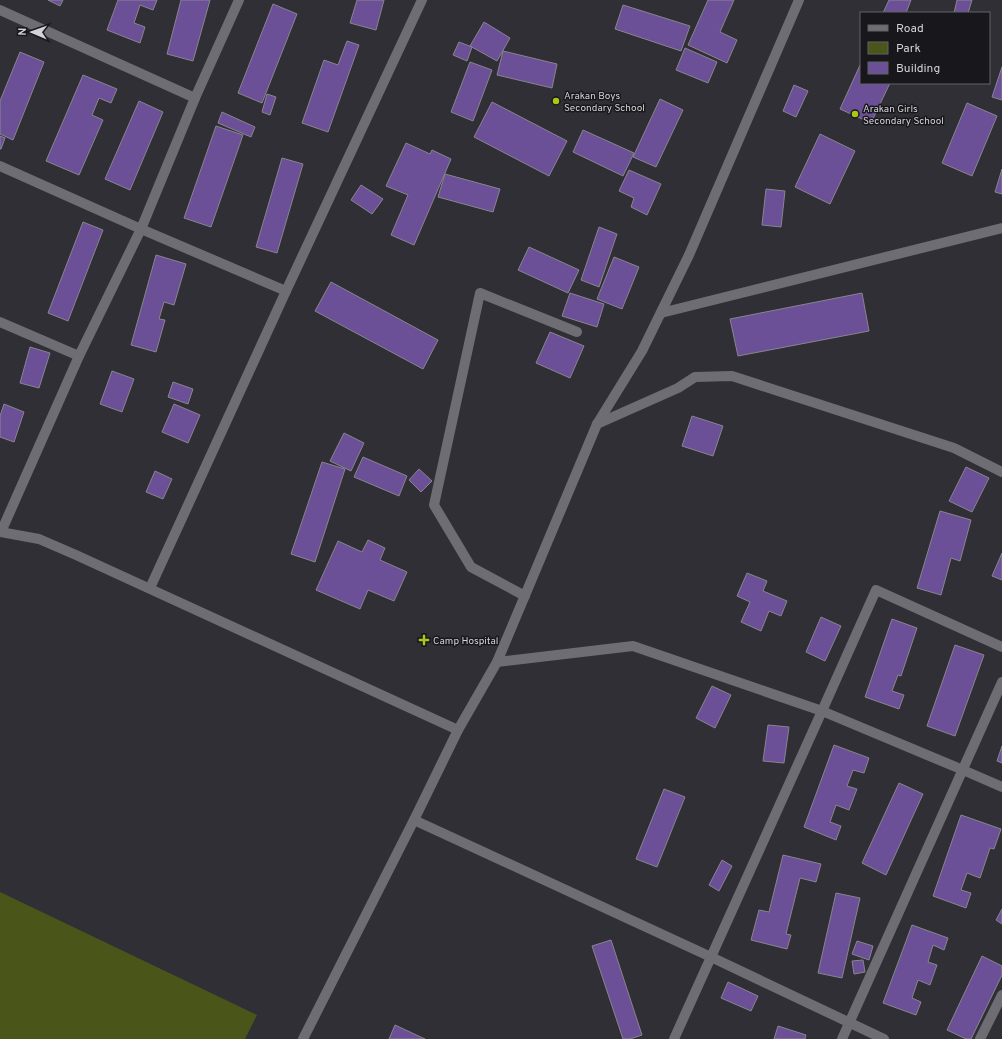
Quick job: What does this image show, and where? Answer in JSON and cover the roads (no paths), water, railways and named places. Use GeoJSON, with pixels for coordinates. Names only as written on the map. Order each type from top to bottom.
{"type":"FeatureCollection","features":[{"type":"Feature","properties":{"kind":"lane"},"geometry":{"type":"LineString","coordinates":[[239,0],[195,98],[141,229],[79,356],[0,532],[39,539],[150,588],[458,730]]}},
{"type":"Feature","properties":{"kind":"lane"},"geometry":{"type":"LineString","coordinates":[[150,588],[286,291],[422,0]]}},
{"type":"Feature","properties":{"kind":"lane"},"geometry":{"type":"LineString","coordinates":[[303,1039],[458,730],[497,662],[597,424],[642,351],[689,255],[799,0]]}},
{"type":"Feature","properties":{"kind":"lane"},"geometry":{"type":"LineString","coordinates":[[0,10],[195,98]]}},
{"type":"Feature","properties":{"kind":"lane"},"geometry":{"type":"LineString","coordinates":[[0,166],[141,229],[286,291]]}},
{"type":"Feature","properties":{"kind":"lane"},"geometry":{"type":"LineString","coordinates":[[661,313],[1002,228]]}},
{"type":"Feature","properties":{"kind":"lane"},"geometry":{"type":"LineString","coordinates":[[525,596],[471,567],[434,505],[480,293],[577,332]]}},
{"type":"Feature","properties":{"kind":"lane"},"geometry":{"type":"LineString","coordinates":[[0,322],[79,356]]}},
{"type":"Feature","properties":{"kind":"lane"},"geometry":{"type":"LineString","coordinates":[[597,424],[678,388],[695,377],[732,376],[954,448],[1002,472]]}},
{"type":"Feature","properties":{"kind":"lane"},"geometry":{"type":"LineString","coordinates":[[674,1039],[876,590],[1002,647]]}},
{"type":"Feature","properties":{"kind":"lane"},"geometry":{"type":"LineString","coordinates":[[497,662],[633,646],[822,711],[1002,787]]}},
{"type":"Feature","properties":{"kind":"lane"},"geometry":{"type":"LineString","coordinates":[[842,1039],[1002,682]]}},
{"type":"Feature","properties":{"kind":"lane"},"geometry":{"type":"LineString","coordinates":[[414,820],[711,957],[884,1039]]}},
{"type":"Feature","properties":{"kind":"lane"},"geometry":{"type":"LineString","coordinates":[[980,1039],[1002,995]]}},
{"type":"Feature","properties":{"kind":"place","name":"Arakan Boys Secondary School"},"geometry":{"type":"Point","coordinates":[556,101]}},
{"type":"Feature","properties":{"kind":"place","name":"Arakan Girls Secondary School"},"geometry":{"type":"Point","coordinates":[855,114]}},
{"type":"Feature","properties":{"kind":"place","name":"Camp Hospital"},"geometry":{"type":"Point","coordinates":[424,640]}}]}
